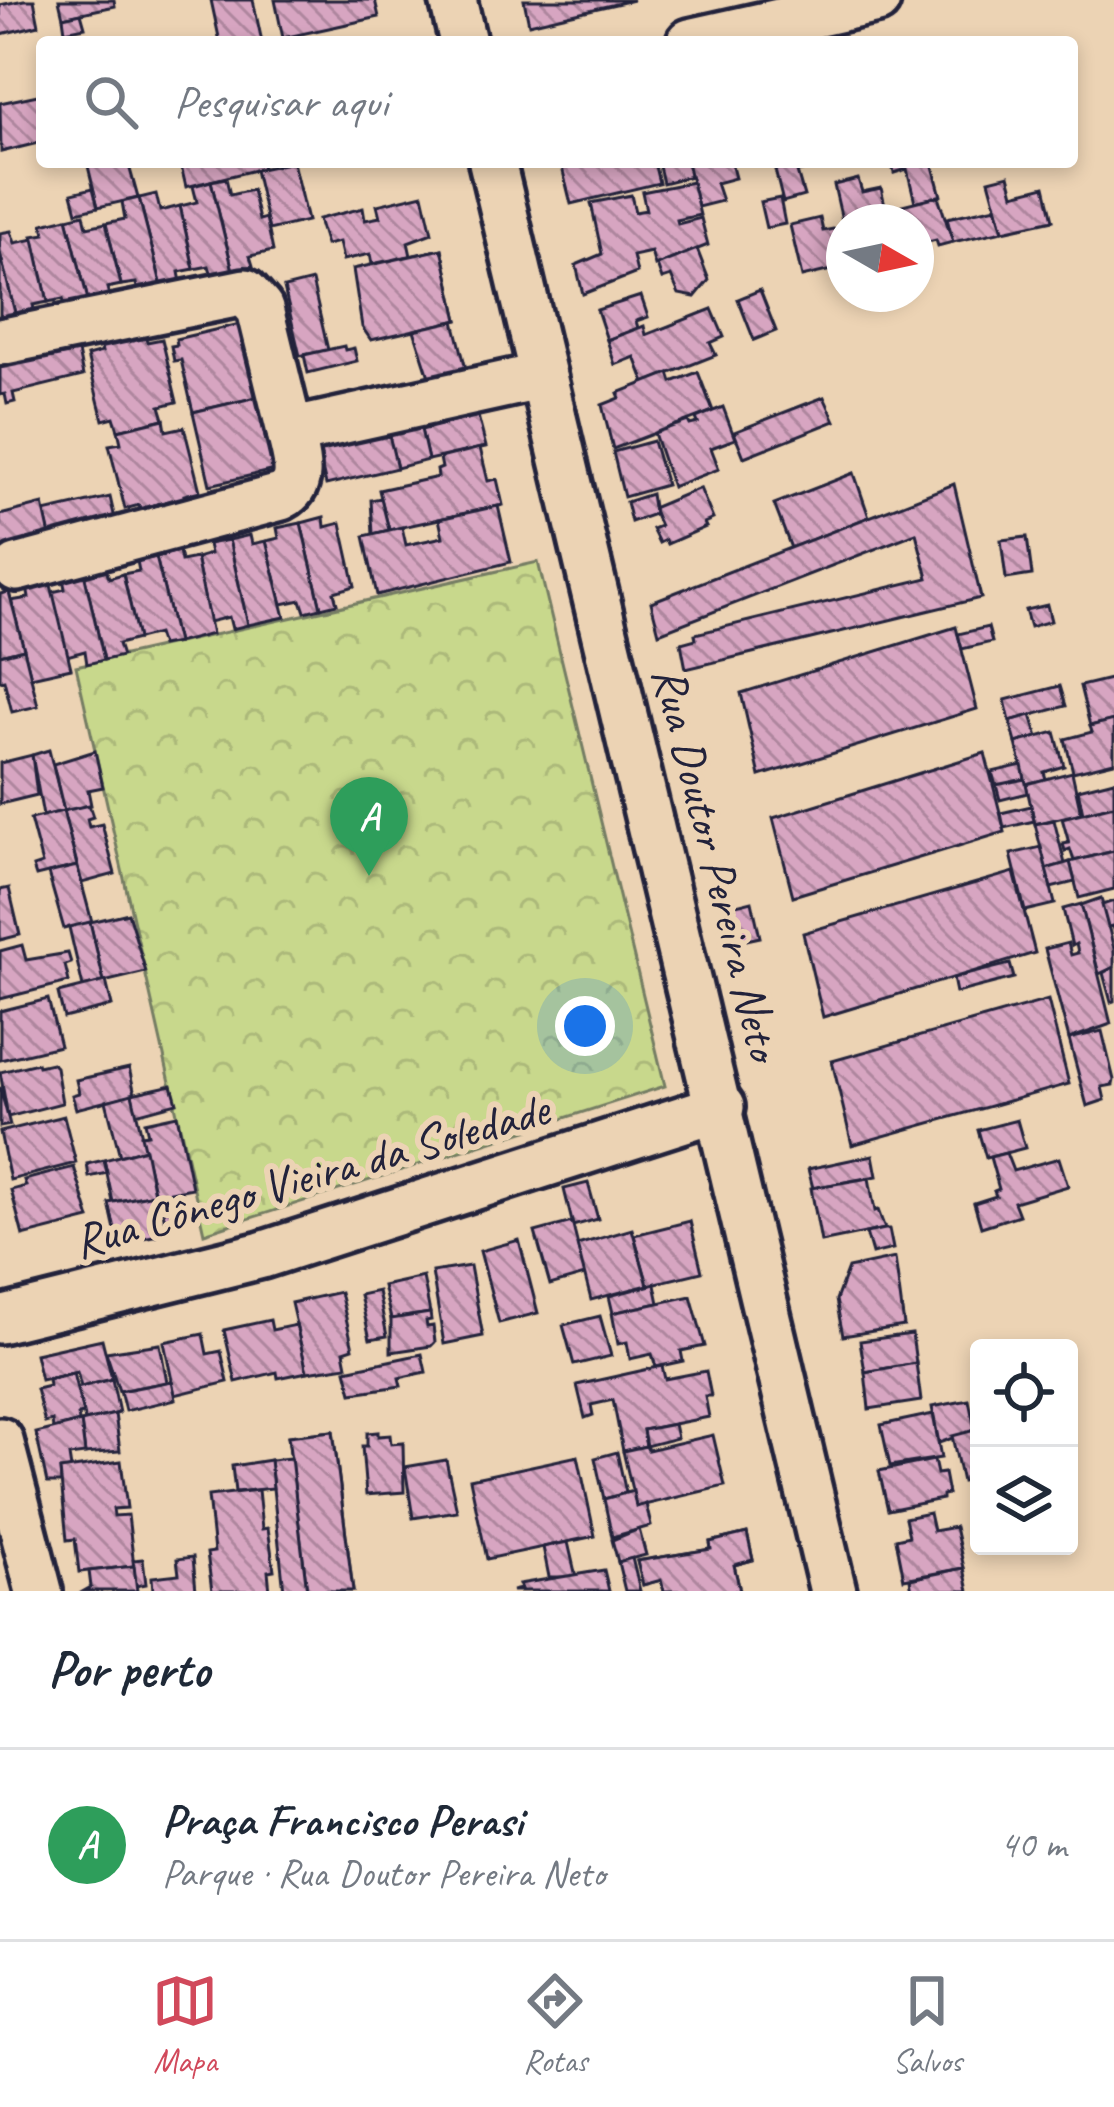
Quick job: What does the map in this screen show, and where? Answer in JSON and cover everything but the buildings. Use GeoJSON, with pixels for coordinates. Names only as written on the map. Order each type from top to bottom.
{"type":"FeatureCollection","features":[{"type":"Feature","properties":{"kind":"street"},"geometry":{"type":"LineString","coordinates":[[454,0],[463,36]]}},
{"type":"Feature","properties":{"kind":"street"},"geometry":{"type":"LineString","coordinates":[[717,36],[877,0]]}},
{"type":"Feature","properties":{"kind":"street","name":"Rua Doutor Pereira Neto"},"geometry":{"type":"LineString","coordinates":[[493,168],[833,1591]]}},
{"type":"Feature","properties":{"kind":"street"},"geometry":{"type":"LineString","coordinates":[[0,342],[244,292],[255,298],[260,309],[290,432],[297,482],[280,497],[17,568]]}},
{"type":"Feature","properties":{"kind":"street"},"geometry":{"type":"LineString","coordinates":[[290,432],[543,376]]}},
{"type":"Feature","properties":{"kind":"street","name":"Rua Cônego Vieira da Soledade"},"geometry":{"type":"LineString","coordinates":[[0,1320],[262,1255],[721,1107]]}},
{"type":"Feature","properties":{"kind":"street"},"geometry":{"type":"LineString","coordinates":[[0,1441],[39,1591]]}},
{"type":"Feature","properties":{"kind":"green space"},"geometry":{"type":"Polygon","coordinates":[[[538,562],[665,1086],[204,1233],[76,666],[538,562]]]}},
{"type":"Feature","properties":{"kind":"place","name":"Praça Francisco Perasi"},"geometry":{"type":"Point","coordinates":[369,876]}}]}
